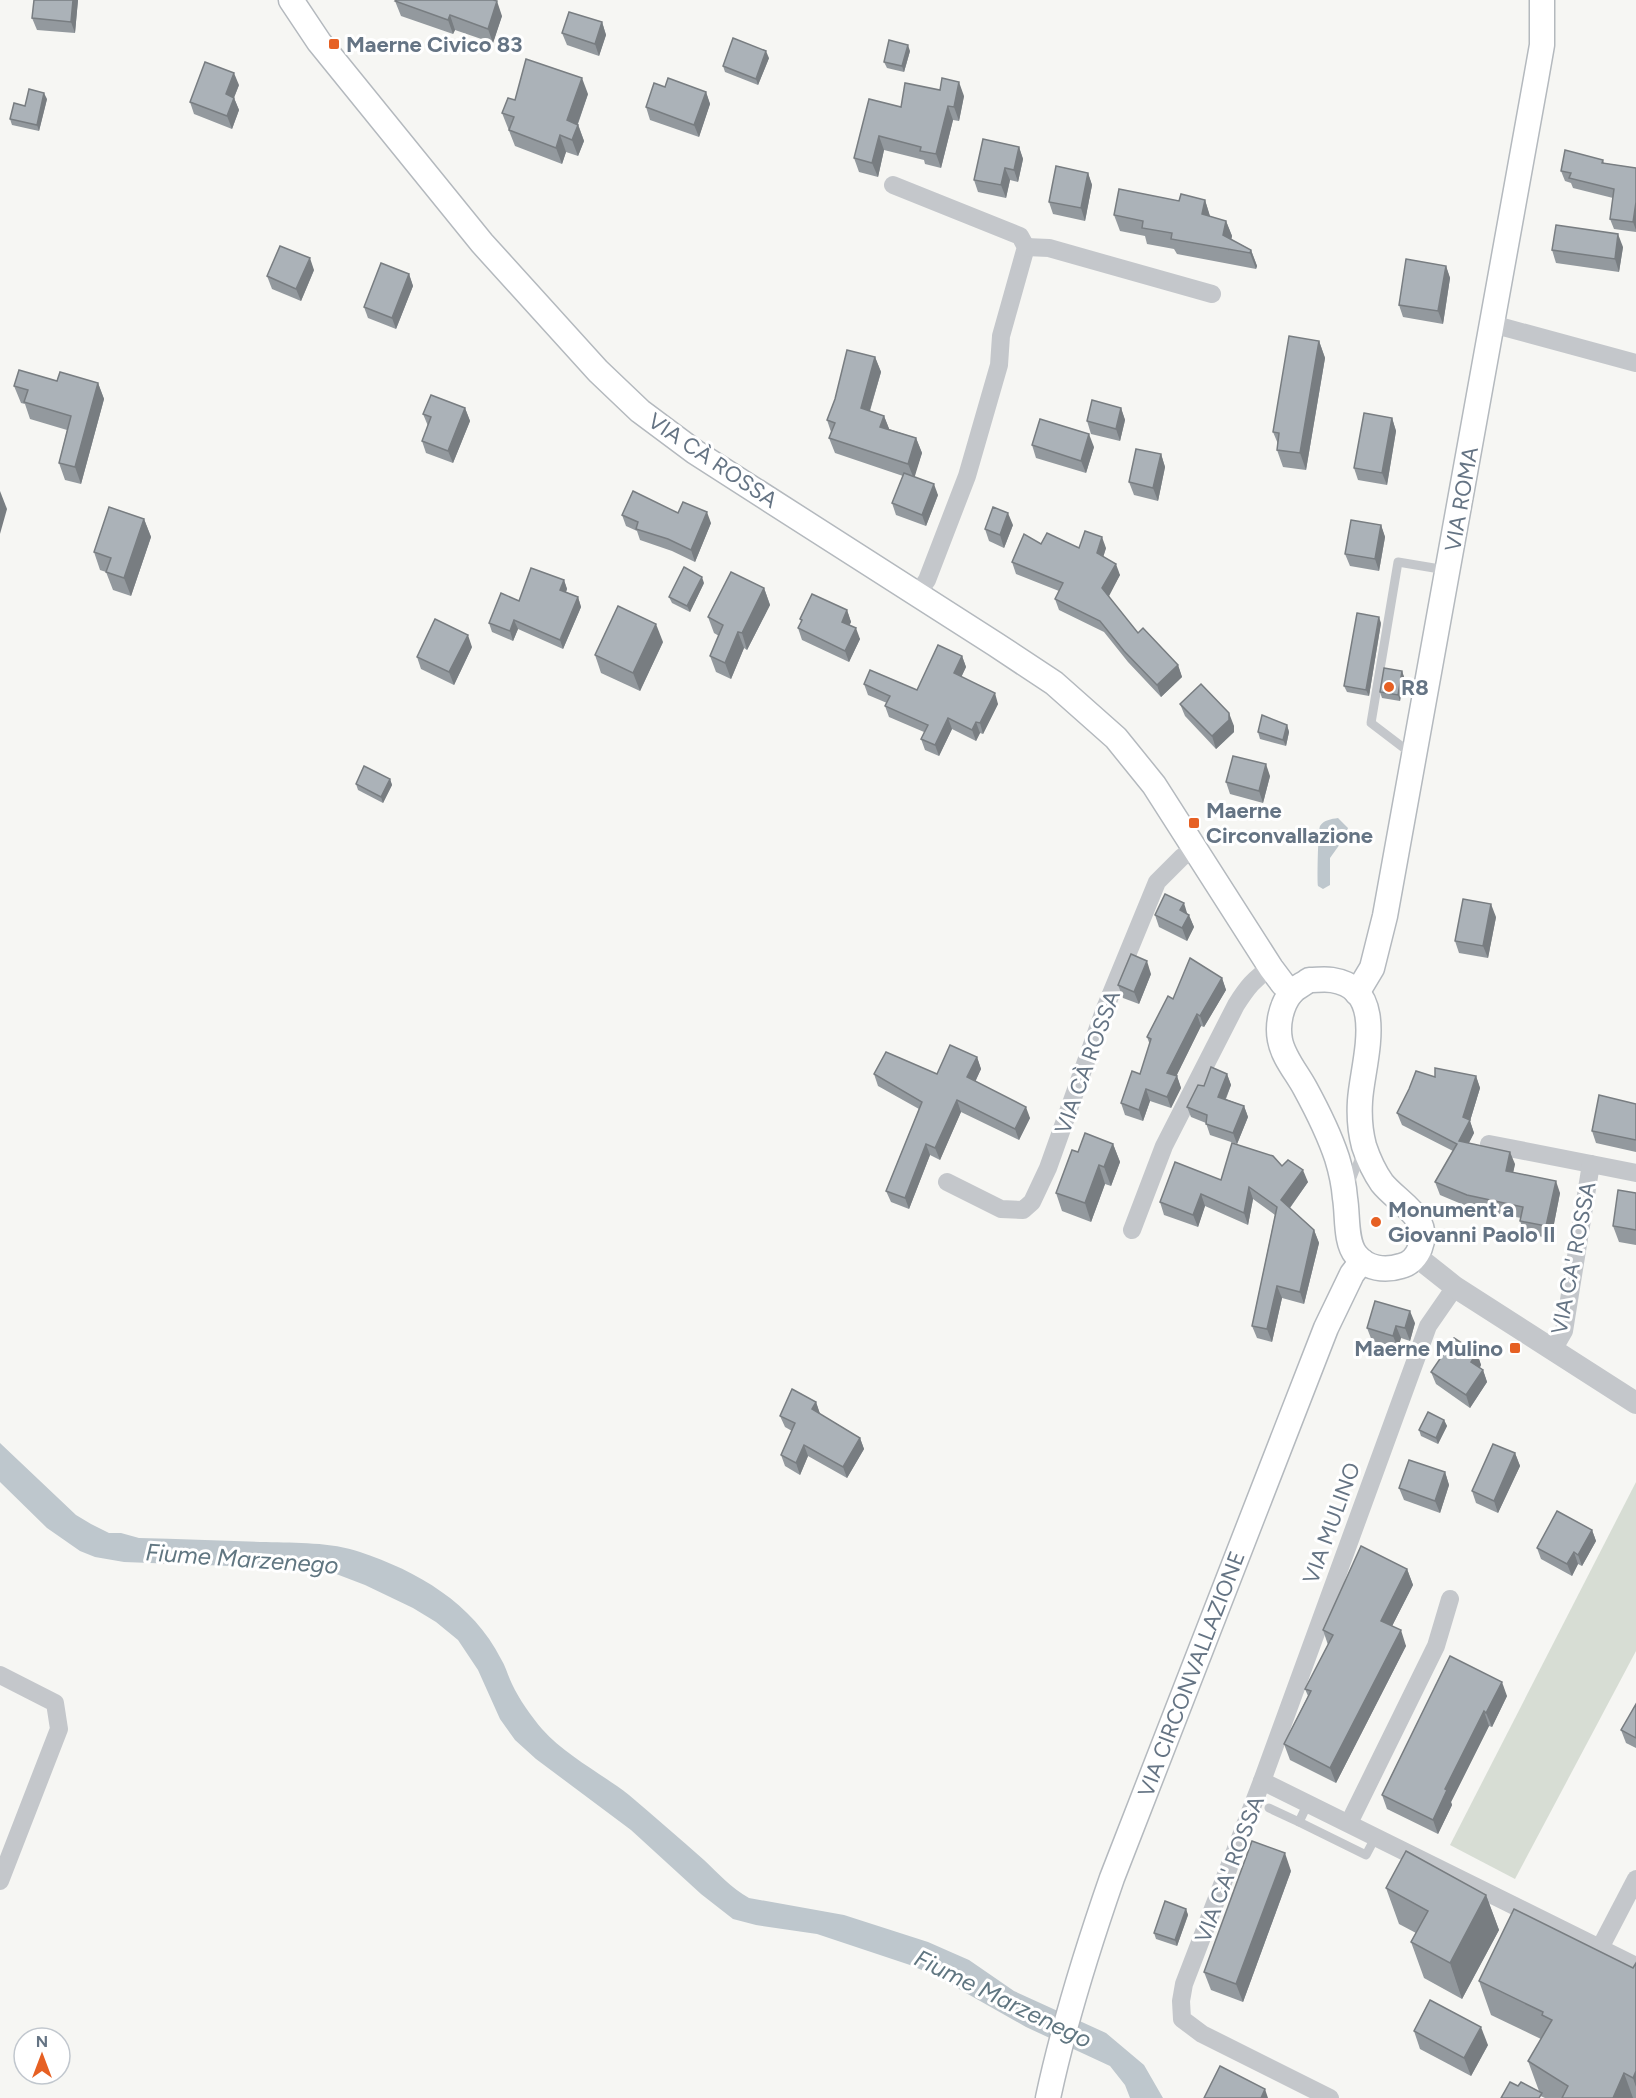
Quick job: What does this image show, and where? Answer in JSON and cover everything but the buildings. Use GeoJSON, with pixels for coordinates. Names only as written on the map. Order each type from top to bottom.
{"type":"FeatureCollection","features":[{"type":"Feature","properties":{"kind":"main road","name":"VIA CÀ ROSSA"},"geometry":{"type":"LineString","coordinates":[[291,0],[319,42],[482,243],[598,371],[640,411],[695,452],[1054,683],[1116,738],[1154,784],[1271,968],[1292,992]]}},
{"type":"Feature","properties":{"kind":"main road","name":"VIA ROMA"},"geometry":{"type":"LineString","coordinates":[[1357,993],[1372,968],[1380,942],[1542,45],[1542,0]]}},
{"type":"Feature","properties":{"kind":"main road"},"geometry":{"type":"LineString","coordinates":[[1310,980],[1334,980],[1357,993],[1365,1002],[1369,1024],[1360,1101],[1360,1130],[1364,1146],[1382,1183],[1417,1217],[1423,1230],[1421,1246],[1416,1256],[1404,1266],[1387,1269],[1372,1267],[1362,1261],[1350,1244],[1345,1196],[1336,1156],[1325,1128],[1280,1041],[1279,1021],[1284,1004],[1292,992],[1310,980]]}},
{"type":"Feature","properties":{"kind":"main road","name":"VIA CIRCONVALLAZIONE"},"geometry":{"type":"LineString","coordinates":[[1048,2098],[1072,2001],[1112,1878],[1326,1328],[1347,1283],[1362,1261]]}},
{"type":"Feature","properties":{"kind":"street"},"geometry":{"type":"LineString","coordinates":[[893,185],[1020,236],[1026,247],[1001,336],[999,365],[967,476],[927,580],[917,594]]}},
{"type":"Feature","properties":{"kind":"street"},"geometry":{"type":"LineString","coordinates":[[1026,247],[1049,248],[1212,294]]}},
{"type":"Feature","properties":{"kind":"street"},"geometry":{"type":"LineString","coordinates":[[1492,324],[1636,363]]}},
{"type":"Feature","properties":{"kind":"street","name":"VIA CÀ ROSSA"},"geometry":{"type":"LineString","coordinates":[[947,1182],[1001,1209],[1023,1210],[1032,1202],[1048,1168],[1104,1011],[1157,882],[1182,857],[1196,849]]}},
{"type":"Feature","properties":{"kind":"street"},"geometry":{"type":"LineString","coordinates":[[1132,1230],[1164,1146],[1236,1005],[1248,986],[1271,968]]}},
{"type":"Feature","properties":{"kind":"street","name":"VIA CA' ROSSA"},"geometry":{"type":"LineString","coordinates":[[1490,1144],[1636,1173]]}},
{"type":"Feature","properties":{"kind":"street","name":"VIA CA' ROSSA"},"geometry":{"type":"LineString","coordinates":[[1553,1350],[1564,1331],[1591,1164]]}},
{"type":"Feature","properties":{"kind":"street","name":"VIA CA' ROSSA"},"geometry":{"type":"LineString","coordinates":[[1416,1256],[1455,1287],[1636,1403]]}},
{"type":"Feature","properties":{"kind":"street","name":"VIA MULINO"},"geometry":{"type":"LineString","coordinates":[[1262,1781],[1428,1326],[1455,1287]]}},
{"type":"Feature","properties":{"kind":"street"},"geometry":{"type":"LineString","coordinates":[[1349,1823],[1436,1646],[1450,1599]]}},
{"type":"Feature","properties":{"kind":"street"},"geometry":{"type":"LineString","coordinates":[[0,1675],[55,1703],[59,1729],[0,1881]]}},
{"type":"Feature","properties":{"kind":"street","name":"VIA CA' ROSSA"},"geometry":{"type":"LineString","coordinates":[[1330,2098],[1202,2034],[1182,2019],[1181,2001],[1184,1984],[1262,1781],[1636,1966]]}},
{"type":"Feature","properties":{"kind":"street"},"geometry":{"type":"LineString","coordinates":[[1600,1948],[1636,1879]]}},
{"type":"Feature","properties":{"kind":"lane"},"geometry":{"type":"LineString","coordinates":[[1414,756],[1371,723],[1398,562],[1448,570]]}},
{"type":"Feature","properties":{"kind":"lane"},"geometry":{"type":"LineString","coordinates":[[1345,1196],[1364,1146]]}},
{"type":"Feature","properties":{"kind":"lane"},"geometry":{"type":"LineString","coordinates":[[1299,1822],[1308,1803]]}},
{"type":"Feature","properties":{"kind":"lane"},"geometry":{"type":"LineString","coordinates":[[1269,1808],[1366,1855],[1376,1836]]}},
{"type":"Feature","properties":{"kind":"shaded area"},"geometry":{"type":"Polygon","coordinates":[[[1636,1482],[1636,1651],[1515,1879],[1450,1845],[1636,1482]]]}},
{"type":"Feature","properties":{"kind":"water"},"geometry":{"type":"Polygon","coordinates":[[[1338,818],[1348,828],[1345,837],[1330,858],[1330,885],[1323,889],[1318,886],[1320,826],[1330,819],[1338,818]]]}},
{"type":"Feature","properties":{"kind":"water","name":"Fiume Marzenego"},"geometry":{"type":"Polygon","coordinates":[[[0,1443],[76,1515],[109,1533],[121,1533],[139,1538],[337,1546],[381,1560],[422,1579],[459,1606],[475,1621],[501,1659],[522,1701],[551,1739],[629,1795],[743,1894],[749,1898],[844,1915],[928,1942],[969,1960],[1014,1991],[1106,2033],[1144,2065],[1163,2098],[1130,2098],[1125,2085],[1110,2066],[1026,2027],[936,1976],[910,1965],[817,1934],[756,1925],[733,1919],[701,1894],[631,1830],[536,1759],[515,1740],[500,1719],[478,1670],[458,1640],[436,1622],[413,1608],[365,1585],[331,1572],[313,1569],[124,1562],[95,1557],[80,1551],[47,1528],[0,1482],[0,1443]]]}},
{"type":"Feature","properties":{"kind":"place","name":"Maerne Civico 83"},"geometry":{"type":"Point","coordinates":[334,44]}},
{"type":"Feature","properties":{"kind":"place","name":"R8"},"geometry":{"type":"Point","coordinates":[1389,687]}},
{"type":"Feature","properties":{"kind":"place","name":"Maerne Circonvallazione"},"geometry":{"type":"Point","coordinates":[1194,823]}},
{"type":"Feature","properties":{"kind":"place","name":"Monument a Giovanni Paolo II"},"geometry":{"type":"Point","coordinates":[1376,1222]}},
{"type":"Feature","properties":{"kind":"place","name":"Maerne Mulino"},"geometry":{"type":"Point","coordinates":[1515,1348]}}]}
